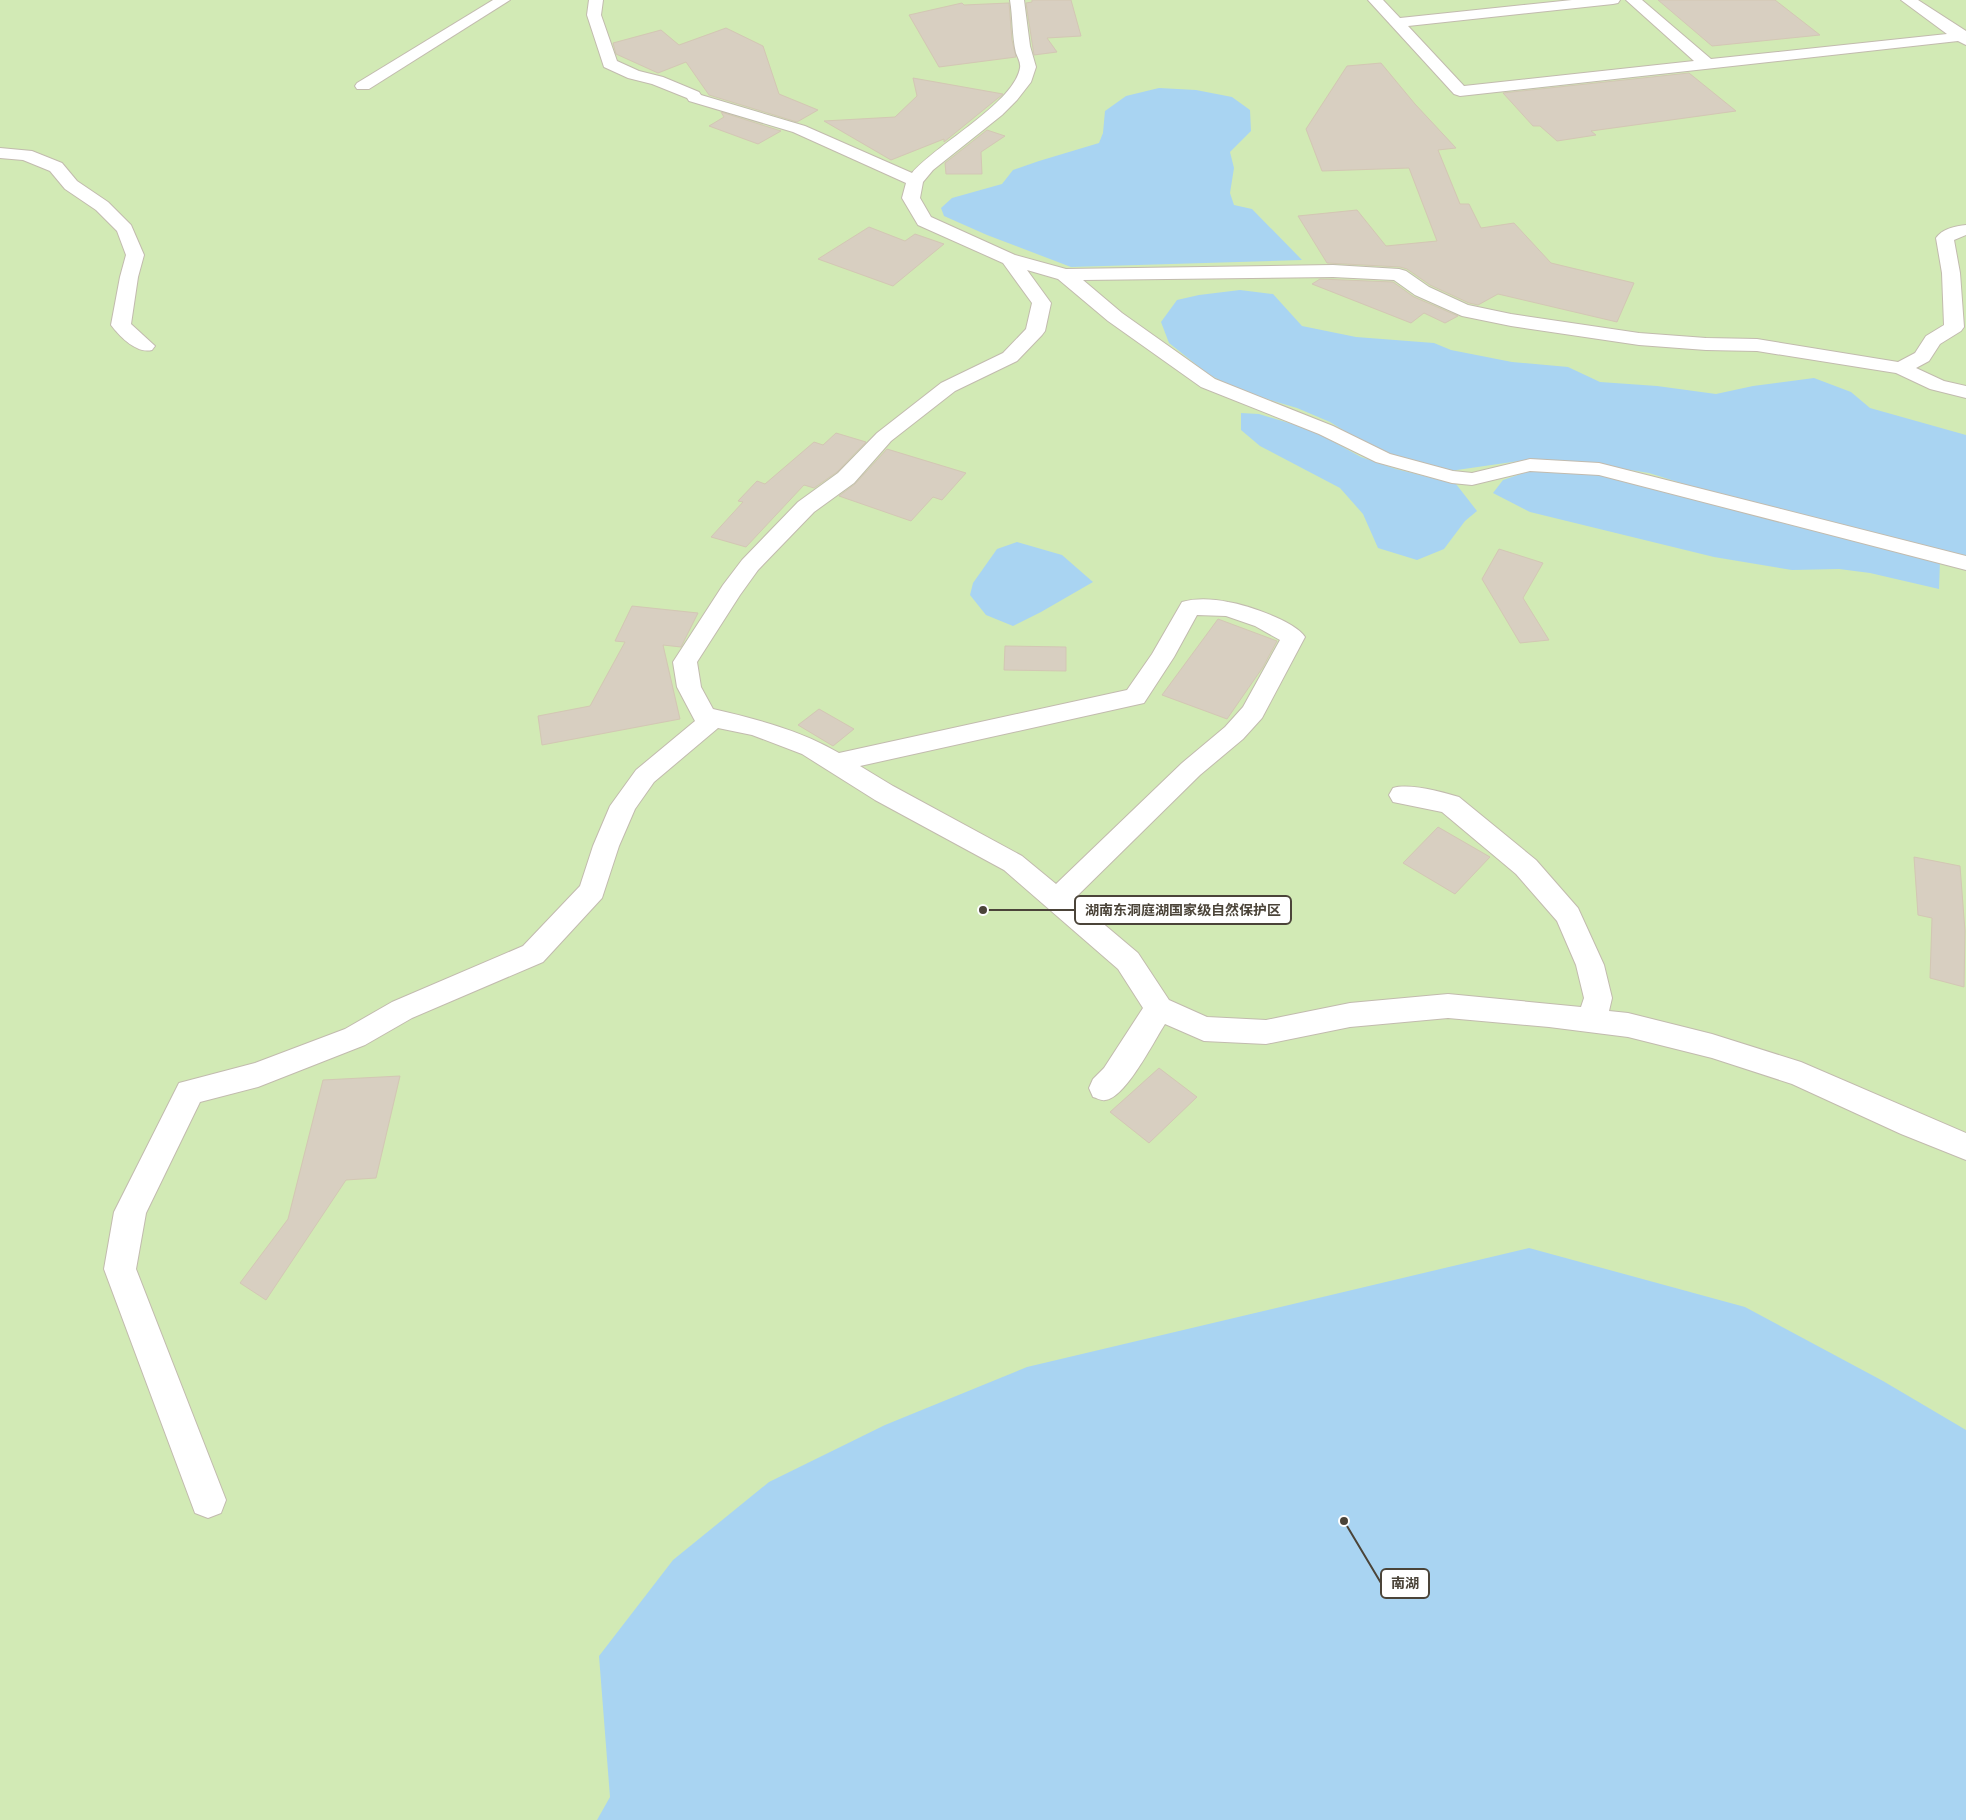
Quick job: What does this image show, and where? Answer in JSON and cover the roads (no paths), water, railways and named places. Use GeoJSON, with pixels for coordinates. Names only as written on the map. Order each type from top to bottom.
{"type":"FeatureCollection","features":[{"type":"Feature","properties":{"kind":"street"},"geometry":{"type":"LineString","coordinates":[[363,86],[503,0]]}},
{"type":"Feature","properties":{"kind":"street"},"geometry":{"type":"LineString","coordinates":[[596,0],[594,15],[610,64],[634,75],[657,80],[693,95],[695,98],[799,129],[915,181]]}},
{"type":"Feature","properties":{"kind":"street"},"geometry":{"type":"LineString","coordinates":[[1017,0],[1020,13],[1020,37],[1028,66],[1021,86],[1004,103],[932,162],[915,181],[911,198],[924,221],[1009,259],[1065,275],[1333,271],[1399,275],[1422,291],[1462,310],[1510,320],[1640,339],[1706,344],[1757,345],[1902,368],[1937,384],[1966,392]]}},
{"type":"Feature","properties":{"kind":"street"},"geometry":{"type":"LineString","coordinates":[[1376,0],[1460,91],[1964,38]]}},
{"type":"Feature","properties":{"kind":"street"},"geometry":{"type":"LineString","coordinates":[[1397,23],[1613,0]]}},
{"type":"Feature","properties":{"kind":"street"},"geometry":{"type":"LineString","coordinates":[[1633,0],[1707,64]]}},
{"type":"Feature","properties":{"kind":"street"},"geometry":{"type":"LineString","coordinates":[[1908,0],[1964,38]]}},
{"type":"Feature","properties":{"kind":"street"},"geometry":{"type":"LineString","coordinates":[[0,153],[26,155],[56,167],[71,185],[102,206],[125,229],[134,255],[128,277],[121,325],[145,346]]}},
{"type":"Feature","properties":{"kind":"street"},"geometry":{"type":"LineString","coordinates":[[1902,368],[1922,357],[1933,340],[1954,327],[1951,273],[1945,238],[1958,231],[1966,230]]}},
{"type":"Feature","properties":{"kind":"street"},"geometry":{"type":"LineString","coordinates":[[1009,259],[1042,303],[1035,331],[1010,357],[948,387],[884,437],[846,478],[806,507],[750,565],[731,590],[685,662],[689,687],[704,716],[757,728],[811,748],[884,792],[1013,863],[1128,961],[1159,1008],[1204,1029],[1266,1032],[1350,1015],[1448,1006],[1628,1025],[1712,1046],[1801,1074],[1912,1125],[1966,1147]]}},
{"type":"Feature","properties":{"kind":"street"},"geometry":{"type":"LineString","coordinates":[[1065,275],[1115,317],[1208,383],[1326,430],[1383,458],[1452,477],[1472,479],[1530,465],[1599,469],[1966,563]]}},
{"type":"Feature","properties":{"kind":"street"},"geometry":{"type":"LineString","coordinates":[[835,763],[1135,697],[1162,657],[1190,607],[1228,609],[1263,622],[1293,637],[1253,712],[1247,719],[1234,733],[1191,769],[1057,899]]}},
{"type":"Feature","properties":{"kind":"street"},"geometry":{"type":"LineString","coordinates":[[208,1500],[120,1270],[130,1212],[190,1092],[258,1075],[355,1038],[402,1010],[532,954],[592,891],[606,846],[623,806],[645,776],[713,718]]}},
{"type":"Feature","properties":{"kind":"street"},"geometry":{"type":"LineString","coordinates":[[1402,795],[1450,804],[1526,866],[1568,915],[1590,965],[1598,998],[1592,1020]]}},
{"type":"Feature","properties":{"kind":"street"},"geometry":{"type":"LineString","coordinates":[[1104,1088],[1115,1077],[1159,1008]]}},
{"type":"Feature","properties":{"kind":"water"},"geometry":{"type":"Polygon","coordinates":[[[1159,88],[1196,90],[1232,97],[1250,110],[1251,131],[1230,152],[1234,168],[1230,193],[1234,205],[1252,209],[1302,260],[1071,267],[987,235],[944,216],[941,208],[952,198],[1002,184],[1013,170],[1099,143],[1103,133],[1105,111],[1126,96],[1159,88]]]}},
{"type":"Feature","properties":{"kind":"water"},"geometry":{"type":"Polygon","coordinates":[[[1240,290],[1273,294],[1302,326],[1356,337],[1434,343],[1451,350],[1512,362],[1568,367],[1600,382],[1657,386],[1716,394],[1753,386],[1814,378],[1851,392],[1870,408],[1966,435],[1966,558],[1700,489],[1649,473],[1587,463],[1526,460],[1450,471],[1382,454],[1330,422],[1297,408],[1240,391],[1208,374],[1169,343],[1161,322],[1177,300],[1240,290]]]}},
{"type":"Feature","properties":{"kind":"water"},"geometry":{"type":"Polygon","coordinates":[[[1241,413],[1259,414],[1312,430],[1361,457],[1396,469],[1456,484],[1477,511],[1465,521],[1444,549],[1417,560],[1378,548],[1363,514],[1340,488],[1260,446],[1241,430],[1241,413]]]}},
{"type":"Feature","properties":{"kind":"water"},"geometry":{"type":"Polygon","coordinates":[[[1533,470],[1601,474],[1940,561],[1939,589],[1870,573],[1839,569],[1792,570],[1714,557],[1530,512],[1493,493],[1503,480],[1533,470]]]}},
{"type":"Feature","properties":{"kind":"water"},"geometry":{"type":"Polygon","coordinates":[[[1017,542],[1062,555],[1093,582],[1013,626],[986,615],[970,595],[973,583],[997,549],[1017,542]]]}},
{"type":"Feature","properties":{"kind":"water"},"geometry":{"type":"Polygon","coordinates":[[[1529,1248],[1745,1307],[1883,1381],[1966,1430],[1966,1820],[597,1820],[610,1797],[599,1656],[673,1560],[769,1482],[885,1425],[1027,1367],[1529,1248]]]}},
{"type":"Feature","properties":{"kind":"place","name":"湖南东洞庭湖国家级自然保护区"},"geometry":{"type":"Point","coordinates":[983,910]}},
{"type":"Feature","properties":{"kind":"place","name":"南湖"},"geometry":{"type":"Point","coordinates":[1344,1521]}}]}
